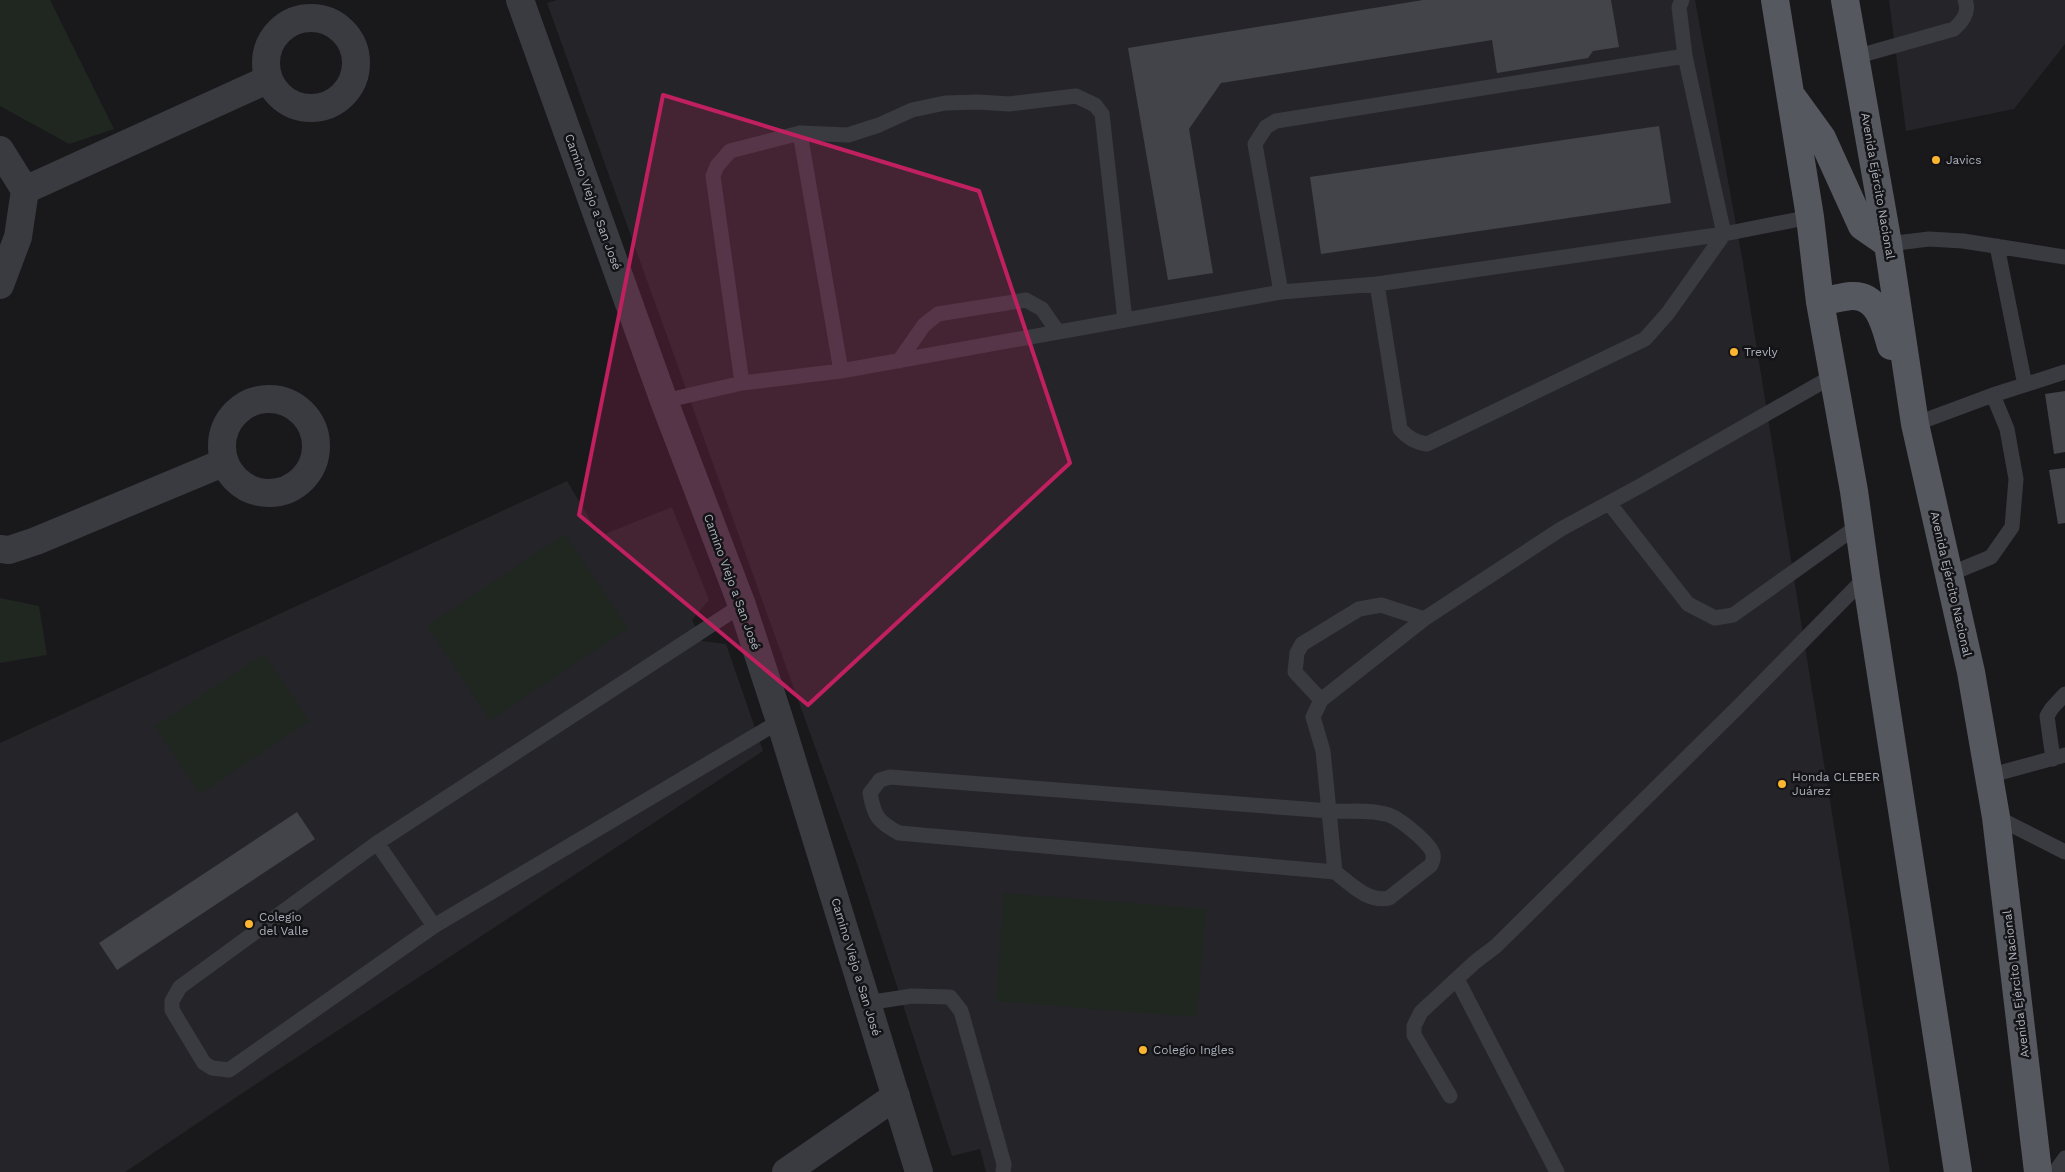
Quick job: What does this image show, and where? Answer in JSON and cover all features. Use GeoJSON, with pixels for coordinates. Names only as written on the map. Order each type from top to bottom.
{"type":"FeatureCollection","features":[{"type":"Feature","properties":{"kind":"main road"},"geometry":{"type":"LineString","coordinates":[[1775,0],[1810,217],[1820,302],[1859,525],[1958,1172]]}},
{"type":"Feature","properties":{"kind":"main road","name":"Avenida Ejército Nacional"},"geometry":{"type":"LineString","coordinates":[[1844,0],[1888,244],[1915,424],[1971,672],[1996,817],[2038,1172]]}},
{"type":"Feature","properties":{"kind":"main road"},"geometry":{"type":"LineString","coordinates":[[1790,94],[1822,138],[1862,226],[1888,244]]}},
{"type":"Feature","properties":{"kind":"main road"},"geometry":{"type":"LineString","coordinates":[[1820,302],[1853,296],[1871,302],[1881,313],[1915,424]]}},
{"type":"Feature","properties":{"kind":"street","name":"Camino Viejo a San José"},"geometry":{"type":"LineString","coordinates":[[520,0],[664,401],[742,605],[780,721],[920,1172]]}},
{"type":"Feature","properties":{"kind":"street"},"geometry":{"type":"LineString","coordinates":[[25,190],[269,79]]}},
{"type":"Feature","properties":{"kind":"street"},"geometry":{"type":"LineString","coordinates":[[0,150],[25,190],[18,237],[0,285]]}},
{"type":"Feature","properties":{"kind":"street"},"geometry":{"type":"LineString","coordinates":[[0,549],[9,550],[36,541],[225,462]]}},
{"type":"Feature","properties":{"kind":"street"},"geometry":{"type":"LineString","coordinates":[[786,1172],[896,1096]]}},
{"type":"Feature","properties":{"kind":"lane"},"geometry":{"type":"LineString","coordinates":[[1377,284],[1400,429],[1406,436],[1417,442],[1427,444],[1645,339],[1668,313],[1724,234],[1685,56],[1678,7],[1682,0]]}},
{"type":"Feature","properties":{"kind":"lane"},"geometry":{"type":"LineString","coordinates":[[1855,57],[1954,29],[1962,22],[1966,14],[1968,5],[1966,0]]}},
{"type":"Feature","properties":{"kind":"lane"},"geometry":{"type":"LineString","coordinates":[[1281,292],[1255,144],[1266,127],[1276,121],[1685,56]]}},
{"type":"Feature","properties":{"kind":"lane"},"geometry":{"type":"LineString","coordinates":[[742,383],[713,176],[717,166],[730,151],[800,133],[848,135],[878,125],[912,110],[945,103],[978,102],[1009,104],[1076,96],[1095,105],[1102,114],[1125,320]]}},
{"type":"Feature","properties":{"kind":"lane"},"geometry":{"type":"LineString","coordinates":[[800,133],[841,371]]}},
{"type":"Feature","properties":{"kind":"lane"},"geometry":{"type":"LineString","coordinates":[[664,401],[742,383],[841,371],[1281,292],[1377,284],[1724,234],[1810,217]]}},
{"type":"Feature","properties":{"kind":"lane"},"geometry":{"type":"LineString","coordinates":[[1888,244],[1929,239],[1963,241],[2065,256]]}},
{"type":"Feature","properties":{"kind":"lane"},"geometry":{"type":"LineString","coordinates":[[1997,246],[2025,385]]}},
{"type":"Feature","properties":{"kind":"lane"},"geometry":{"type":"LineString","coordinates":[[899,360],[924,325],[938,314],[1026,300],[1042,309],[1058,332]]}},
{"type":"Feature","properties":{"kind":"lane"},"geometry":{"type":"LineString","coordinates":[[1915,424],[1993,395],[2065,372]]}},
{"type":"Feature","properties":{"kind":"lane"},"geometry":{"type":"LineString","coordinates":[[1335,872],[1323,750],[1313,717],[1321,700],[1424,618],[1561,529],[1833,376]]}},
{"type":"Feature","properties":{"kind":"lane"},"geometry":{"type":"LineString","coordinates":[[1950,574],[1991,557],[2012,527],[2016,479],[2008,428],[1993,395]]}},
{"type":"Feature","properties":{"kind":"lane"},"geometry":{"type":"LineString","coordinates":[[1609,503],[1688,604],[1715,618],[1733,615],[1859,525]]}},
{"type":"Feature","properties":{"kind":"lane"},"geometry":{"type":"LineString","coordinates":[[1450,1096],[1414,1035],[1414,1026],[1421,1012],[1475,962],[1496,946],[1739,706],[1866,577]]}},
{"type":"Feature","properties":{"kind":"lane"},"geometry":{"type":"LineString","coordinates":[[742,605],[377,843],[180,986],[172,1001],[172,1010],[204,1062],[212,1068],[229,1070],[434,926],[780,721]]}},
{"type":"Feature","properties":{"kind":"lane"},"geometry":{"type":"LineString","coordinates":[[1321,700],[1296,672],[1295,663],[1302,644],[1360,609],[1381,606],[1424,618]]}},
{"type":"Feature","properties":{"kind":"lane"},"geometry":{"type":"LineString","coordinates":[[1988,776],[2059,757],[2048,716],[2052,708],[2065,694]]}},
{"type":"Feature","properties":{"kind":"lane"},"geometry":{"type":"LineString","coordinates":[[890,777],[1389,815],[1400,820],[1430,847],[1434,859],[1431,865],[1396,893],[1384,900],[1369,897],[1335,872],[898,833],[878,820],[870,794],[880,780],[890,777]]}},
{"type":"Feature","properties":{"kind":"lane"},"geometry":{"type":"LineString","coordinates":[[1996,817],[2065,852]]}},
{"type":"Feature","properties":{"kind":"lane"},"geometry":{"type":"LineString","coordinates":[[377,843],[434,926]]}},
{"type":"Feature","properties":{"kind":"lane"},"geometry":{"type":"LineString","coordinates":[[1457,979],[1557,1172]]}},
{"type":"Feature","properties":{"kind":"lane"},"geometry":{"type":"LineString","coordinates":[[867,1003],[912,996],[950,997],[961,1011],[1004,1164],[1003,1172]]}},
{"type":"Feature","properties":{"kind":"lane"},"geometry":{"type":"LineString","coordinates":[[2055,1172],[2065,1158]]}},
{"type":"Feature","properties":{"kind":"highlighted area"},"geometry":{"type":"Polygon","coordinates":[[[663,95],[979,191],[1070,463],[808,705],[579,515],[663,95]]]}},
{"type":"Feature","properties":{"kind":"shaded area"},"geometry":{"type":"Polygon","coordinates":[[[0,0],[50,0],[114,129],[69,144],[0,106],[0,0]]]}},
{"type":"Feature","properties":{"kind":"shaded area"},"geometry":{"type":"Polygon","coordinates":[[[557,0],[1695,0],[1743,263],[1890,1172],[986,1172],[980,1149],[952,1156],[859,869],[547,3],[557,0]]]}},
{"type":"Feature","properties":{"kind":"shaded area"},"geometry":{"type":"Polygon","coordinates":[[[1889,0],[2065,0],[2065,44],[2014,109],[1906,131],[1889,0]]]}},
{"type":"Feature","properties":{"kind":"shaded area","name":"Colegio del Valle"},"geometry":{"type":"Polygon","coordinates":[[[567,481],[600,536],[672,507],[709,600],[692,620],[702,641],[726,644],[763,751],[125,1172],[0,1172],[0,743],[567,481]]]}},
{"type":"Feature","properties":{"kind":"shaded area"},"geometry":{"type":"Polygon","coordinates":[[[565,534],[628,628],[490,720],[427,626],[565,534]]]}},
{"type":"Feature","properties":{"kind":"shaded area"},"geometry":{"type":"Polygon","coordinates":[[[0,598],[39,606],[47,655],[0,663],[0,598]]]}},
{"type":"Feature","properties":{"kind":"shaded area"},"geometry":{"type":"Polygon","coordinates":[[[264,654],[309,721],[200,794],[155,726],[264,654]]]}},
{"type":"Feature","properties":{"kind":"shaded area"},"geometry":{"type":"Polygon","coordinates":[[[1004,893],[1206,909],[1197,1017],[996,1001],[1004,893]]]}},
{"type":"Feature","properties":{"kind":"building"},"geometry":{"type":"Polygon","coordinates":[[[1423,0],[1611,0],[1619,47],[1593,51],[1588,58],[1497,73],[1492,40],[1221,83],[1189,129],[1213,273],[1168,280],[1128,48],[1423,0]]]}},
{"type":"Feature","properties":{"kind":"building"},"geometry":{"type":"Polygon","coordinates":[[[1659,126],[1671,203],[1321,254],[1310,177],[1659,126]]]}},
{"type":"Feature","properties":{"kind":"building"},"geometry":{"type":"Polygon","coordinates":[[[2065,391],[2065,452],[2054,454],[2045,394],[2065,391]]]}},
{"type":"Feature","properties":{"kind":"building"},"geometry":{"type":"Polygon","coordinates":[[[2065,468],[2065,523],[2058,524],[2049,470],[2065,468]]]}},
{"type":"Feature","properties":{"kind":"building"},"geometry":{"type":"Polygon","coordinates":[[[297,812],[315,839],[117,970],[99,943],[297,812]]]}},
{"type":"Feature","properties":{"kind":"place","name":"Javics"},"geometry":{"type":"Point","coordinates":[1936,160]}},
{"type":"Feature","properties":{"kind":"place","name":"Trevly"},"geometry":{"type":"Point","coordinates":[1734,352]}},
{"type":"Feature","properties":{"kind":"place","name":"Honda CLEBER Juárez"},"geometry":{"type":"Point","coordinates":[1782,784]}},
{"type":"Feature","properties":{"kind":"place","name":"Colegio del Valle"},"geometry":{"type":"Point","coordinates":[249,924]}},
{"type":"Feature","properties":{"kind":"place","name":"Colegio Ingles"},"geometry":{"type":"Point","coordinates":[1143,1050]}}]}
